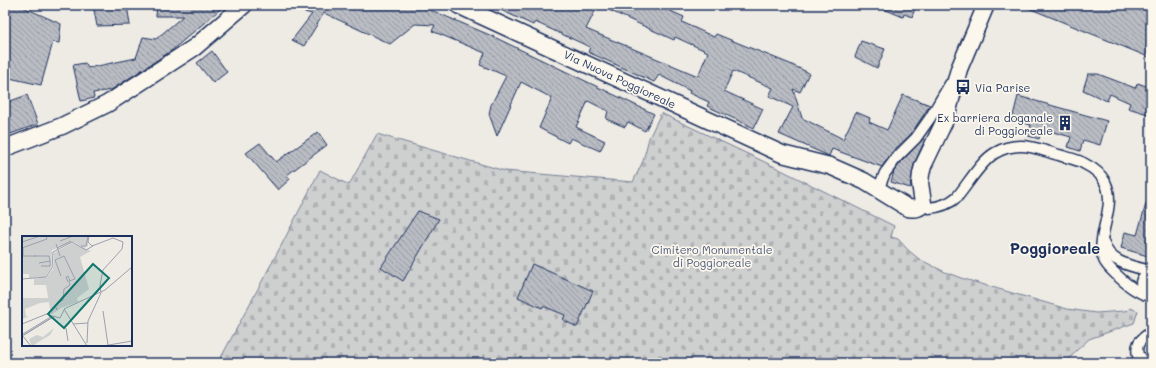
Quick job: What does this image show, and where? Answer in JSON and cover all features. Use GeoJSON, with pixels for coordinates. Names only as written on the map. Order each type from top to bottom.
{"type":"FeatureCollection","features":[{"type":"Feature","properties":{"kind":"main road"},"geometry":{"type":"LineString","coordinates":[[5,148],[62,126],[107,104],[195,47],[244,5]]}},
{"type":"Feature","properties":{"kind":"main road","name":"Via Nuova Poggioreale"},"geometry":{"type":"LineString","coordinates":[[458,5],[782,154],[830,166],[864,181],[908,208],[916,209],[922,206],[923,199],[921,194],[921,174],[923,166],[946,118],[959,69]]}},
{"type":"Feature","properties":{"kind":"main road"},"geometry":{"type":"LineString","coordinates":[[959,69],[986,5]]}},
{"type":"Feature","properties":{"kind":"street"},"geometry":{"type":"LineString","coordinates":[[880,185],[885,173],[897,157],[916,138],[930,118],[959,69]]}},
{"type":"Feature","properties":{"kind":"street"},"geometry":{"type":"LineString","coordinates":[[930,208],[946,205],[952,202],[985,160],[993,154],[1010,147],[1021,146],[1033,148],[1077,160],[1086,164],[1100,175],[1108,190],[1109,198],[1102,249],[1106,265],[1132,288],[1140,293],[1150,296]]}},
{"type":"Feature","properties":{"kind":"street"},"geometry":{"type":"LineString","coordinates":[[1104,231],[1105,247],[1113,258],[1151,272]]}},
{"type":"Feature","properties":{"kind":"street"},"geometry":{"type":"LineString","coordinates":[[1150,296],[1145,293],[1141,284],[1142,279],[1151,272]]}},
{"type":"Feature","properties":{"kind":"street"},"geometry":{"type":"LineString","coordinates":[[1151,332],[1140,341],[1137,349],[1138,356],[1151,363]]}},
{"type":"Feature","properties":{"kind":"green space","name":"Cimitero Monumentale di Poggioreale"},"geometry":{"type":"Polygon","coordinates":[[[661,113],[771,165],[894,226],[891,237],[898,239],[919,259],[945,272],[1067,309],[1096,313],[1124,311],[1130,308],[1138,311],[1134,323],[1089,339],[1066,363],[218,363],[320,170],[349,185],[377,134],[505,171],[633,182],[643,161],[649,138],[661,113]]]}},
{"type":"Feature","properties":{"kind":"building"},"geometry":{"type":"Polygon","coordinates":[[[5,5],[23,7],[61,24],[59,43],[53,42],[41,85],[5,77],[5,5]]]}},
{"type":"Feature","properties":{"kind":"building"},"geometry":{"type":"Polygon","coordinates":[[[93,5],[127,5],[130,25],[97,26],[93,5]]]}},
{"type":"Feature","properties":{"kind":"building"},"geometry":{"type":"Polygon","coordinates":[[[157,5],[225,5],[171,51],[111,90],[93,93],[94,98],[81,101],[73,65],[85,63],[88,68],[136,58],[143,37],[156,39],[183,16],[156,16],[157,5]]]}},
{"type":"Feature","properties":{"kind":"building"},"geometry":{"type":"Polygon","coordinates":[[[292,5],[419,5],[492,36],[654,114],[645,131],[628,122],[625,127],[606,119],[608,111],[588,101],[576,127],[605,141],[600,151],[571,138],[568,143],[539,128],[552,98],[521,82],[497,136],[489,114],[491,105],[506,76],[480,65],[485,53],[432,31],[435,25],[415,24],[390,44],[324,13],[304,46],[292,40],[312,14],[292,9],[292,5]]]}},
{"type":"Feature","properties":{"kind":"building"},"geometry":{"type":"Polygon","coordinates":[[[490,5],[598,5],[657,5],[684,17],[682,22],[714,37],[716,34],[809,73],[800,92],[793,89],[802,118],[843,139],[856,112],[870,118],[869,122],[887,130],[903,95],[930,105],[911,134],[892,152],[882,167],[832,149],[829,156],[779,134],[793,107],[769,96],[773,88],[733,71],[724,91],[763,109],[754,128],[707,106],[709,102],[689,93],[690,91],[659,75],[654,82],[588,52],[590,47],[535,22],[533,25],[490,5]],[[598,5],[586,29],[698,76],[708,52],[675,37],[674,40],[598,5]]]}},
{"type":"Feature","properties":{"kind":"building"},"geometry":{"type":"Polygon","coordinates":[[[874,5],[916,5],[912,17],[904,14],[903,17],[874,5]]]}},
{"type":"Feature","properties":{"kind":"building"},"geometry":{"type":"Polygon","coordinates":[[[1021,5],[1151,5],[1151,58],[1021,5]]]}},
{"type":"Feature","properties":{"kind":"building"},"geometry":{"type":"Polygon","coordinates":[[[861,41],[885,49],[877,68],[855,57],[861,41]]]}},
{"type":"Feature","properties":{"kind":"building"},"geometry":{"type":"Polygon","coordinates":[[[212,51],[227,72],[213,83],[197,63],[212,51]]]}},
{"type":"Feature","properties":{"kind":"building"},"geometry":{"type":"Polygon","coordinates":[[[1088,74],[1098,74],[1135,88],[1138,83],[1151,88],[1151,115],[1128,108],[1130,103],[1110,94],[1107,101],[1083,90],[1088,74]]]}},
{"type":"Feature","properties":{"kind":"building"},"geometry":{"type":"Polygon","coordinates":[[[27,95],[38,124],[5,136],[5,103],[27,95]]]}},
{"type":"Feature","properties":{"kind":"building","name":"Ex barriera doganale di Poggioreale"},"geometry":{"type":"Polygon","coordinates":[[[1018,96],[1107,121],[1100,145],[1083,140],[1080,151],[1068,147],[1071,137],[1042,129],[1039,139],[1028,136],[1031,125],[1012,120],[1018,96]]]}},
{"type":"Feature","properties":{"kind":"building"},"geometry":{"type":"Polygon","coordinates":[[[318,132],[327,145],[287,175],[290,179],[278,190],[246,153],[260,143],[276,162],[318,132]]]}},
{"type":"Feature","properties":{"kind":"building"},"geometry":{"type":"Polygon","coordinates":[[[923,139],[925,140],[914,164],[910,188],[891,182],[894,171],[923,139]]]}},
{"type":"Feature","properties":{"kind":"building"},"geometry":{"type":"Polygon","coordinates":[[[1148,197],[1151,197],[1151,257],[1121,248],[1125,232],[1137,235],[1148,197]]]}},
{"type":"Feature","properties":{"kind":"building"},"geometry":{"type":"Polygon","coordinates":[[[418,211],[439,219],[403,281],[381,267],[418,211]]]}},
{"type":"Feature","properties":{"kind":"building"},"geometry":{"type":"Polygon","coordinates":[[[532,264],[593,291],[577,327],[563,320],[565,315],[543,306],[542,308],[518,297],[532,264]]]}},
{"type":"Feature","properties":{"kind":"place","name":"Via Parise"},"geometry":{"type":"Point","coordinates":[963,87]}},
{"type":"Feature","properties":{"kind":"place","name":"Ex barriera doganale di Poggioreale"},"geometry":{"type":"Point","coordinates":[1065,123]}},
{"type":"Feature","properties":{"kind":"district","name":"Poggioreale"},"geometry":{"type":"Point","coordinates":[1055,248]}}]}
